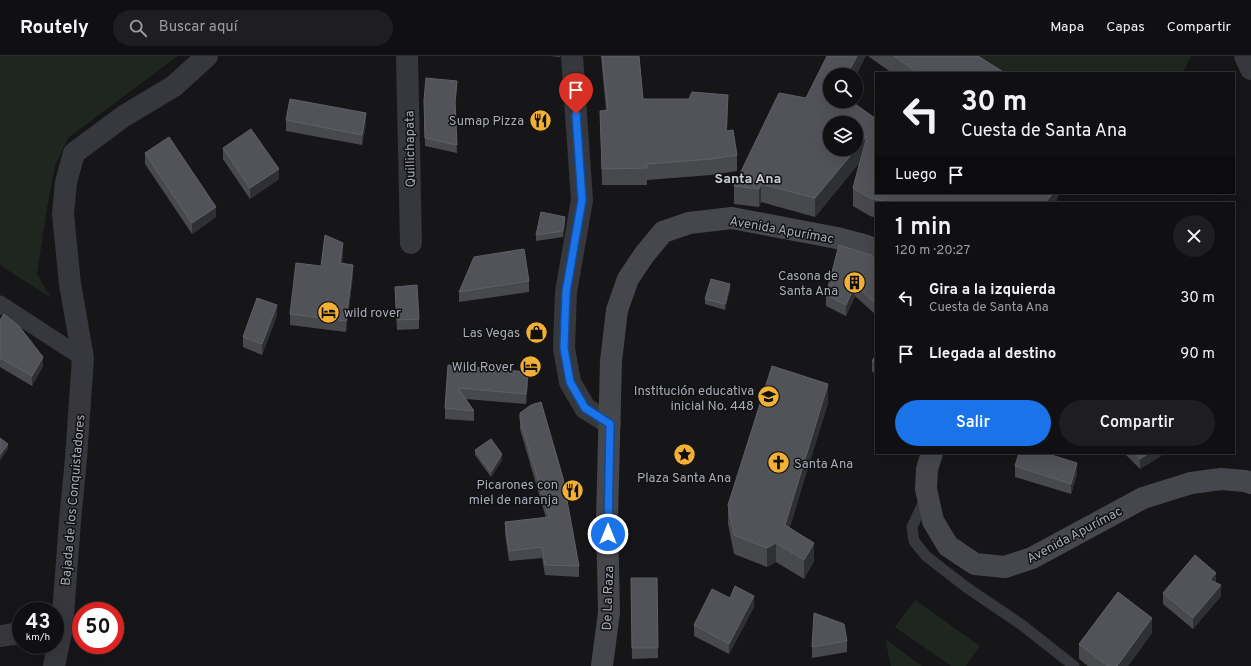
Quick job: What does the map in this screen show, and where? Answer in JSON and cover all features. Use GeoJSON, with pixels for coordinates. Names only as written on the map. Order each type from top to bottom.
{"type":"FeatureCollection","features":[{"type":"Feature","properties":{"kind":"main road","name":"Avenida Apurímac"},"geometry":{"type":"LineString","coordinates":[[611,361],[617,310],[628,279],[644,255],[663,232],[689,223],[732,218],[837,238],[875,250]]}},
{"type":"Feature","properties":{"kind":"main road","name":"De La Raza"},"geometry":{"type":"LineString","coordinates":[[602,666],[609,612],[607,519],[611,361]]}},
{"type":"Feature","properties":{"kind":"main road","name":"Avenida Apurímac"},"geometry":{"type":"LineString","coordinates":[[932,454],[927,469],[927,495],[933,520],[948,546],[975,564],[1005,567],[1032,558],[1142,498],[1191,483],[1221,480],[1245,481],[1251,483]]}},
{"type":"Feature","properties":{"kind":"street","name":"Bajada de los Conquistadores"},"geometry":{"type":"LineString","coordinates":[[61,602],[76,458],[83,358],[70,284],[63,214],[66,182],[74,153],[124,116],[174,86],[207,56]]}},
{"type":"Feature","properties":{"kind":"street","name":"Quillichapata"},"geometry":{"type":"LineString","coordinates":[[407,56],[411,243]]}},
{"type":"Feature","properties":{"kind":"street"},"geometry":{"type":"LineString","coordinates":[[572,56],[582,200],[566,292],[564,348],[570,382],[585,408],[610,424]]}},
{"type":"Feature","properties":{"kind":"street"},"geometry":{"type":"LineString","coordinates":[[1246,56],[1251,69]]}},
{"type":"Feature","properties":{"kind":"street"},"geometry":{"type":"LineString","coordinates":[[0,304],[83,358]]}},
{"type":"Feature","properties":{"kind":"street"},"geometry":{"type":"LineString","coordinates":[[0,636],[12,634]]}},
{"type":"Feature","properties":{"kind":"street","name":"Bajada de los Conquistadores"},"geometry":{"type":"LineString","coordinates":[[54,666],[55,654]]}},
{"type":"Feature","properties":{"kind":"lane"},"geometry":{"type":"LineString","coordinates":[[927,495],[912,527],[914,541],[926,556],[1022,625],[1074,666]]}},
{"type":"Feature","properties":{"kind":"shaded area"},"geometry":{"type":"Polygon","coordinates":[[[0,56],[178,56],[68,138],[55,166],[37,274],[51,298],[0,265],[0,56]]]}},
{"type":"Feature","properties":{"kind":"shaded area"},"geometry":{"type":"Polygon","coordinates":[[[973,56],[1191,56],[1183,72],[996,72],[973,56]]]}},
{"type":"Feature","properties":{"kind":"shaded area"},"geometry":{"type":"Polygon","coordinates":[[[915,600],[980,646],[966,666],[951,666],[895,627],[915,600]]]}},
{"type":"Feature","properties":{"kind":"shaded area"},"geometry":{"type":"Polygon","coordinates":[[[885,639],[922,666],[891,666],[885,639]]]}},
{"type":"Feature","properties":{"kind":"building"},"geometry":{"type":"Polygon","coordinates":[[[602,56],[639,56],[643,99],[689,99],[692,92],[728,95],[726,131],[733,130],[737,155],[711,159],[647,164],[647,168],[602,169],[600,111],[608,110],[602,56]]]}},
{"type":"Feature","properties":{"kind":"building"},"geometry":{"type":"Polygon","coordinates":[[[827,56],[857,56],[851,68],[823,68],[823,108],[861,108],[875,118],[875,194],[1052,194],[1046,202],[889,202],[870,198],[853,188],[862,156],[863,156],[867,136],[863,141],[863,116],[823,116],[823,156],[850,156],[815,198],[761,184],[759,189],[734,186],[779,93],[806,98],[827,56]]]}},
{"type":"Feature","properties":{"kind":"building"},"geometry":{"type":"Polygon","coordinates":[[[894,56],[978,56],[1003,72],[917,72],[894,56]]]}},
{"type":"Feature","properties":{"kind":"building"},"geometry":{"type":"Polygon","coordinates":[[[426,78],[457,81],[455,101],[457,145],[425,138],[424,100],[426,78]]]}},
{"type":"Feature","properties":{"kind":"building"},"geometry":{"type":"Polygon","coordinates":[[[290,99],[366,113],[362,135],[286,120],[290,99]]]}},
{"type":"Feature","properties":{"kind":"building"},"geometry":{"type":"Polygon","coordinates":[[[251,129],[279,169],[250,188],[223,148],[251,129]]]}},
{"type":"Feature","properties":{"kind":"building"},"geometry":{"type":"Polygon","coordinates":[[[169,137],[216,207],[192,223],[145,153],[169,137]]]}},
{"type":"Feature","properties":{"kind":"building"},"geometry":{"type":"Polygon","coordinates":[[[541,212],[565,217],[563,231],[536,235],[541,212]]]}},
{"type":"Feature","properties":{"kind":"building"},"geometry":{"type":"Polygon","coordinates":[[[325,235],[343,243],[340,263],[353,265],[346,321],[290,314],[296,263],[321,266],[325,235]]]}},
{"type":"Feature","properties":{"kind":"building","name":"Casona de Santa Ana"},"geometry":{"type":"Polygon","coordinates":[[[839,245],[875,257],[875,303],[855,285],[846,305],[826,295],[839,245]]]}},
{"type":"Feature","properties":{"kind":"building"},"geometry":{"type":"Polygon","coordinates":[[[524,249],[529,281],[459,292],[474,257],[524,249]]]}},
{"type":"Feature","properties":{"kind":"building"},"geometry":{"type":"Polygon","coordinates":[[[711,279],[730,284],[725,304],[705,299],[711,279]]]}},
{"type":"Feature","properties":{"kind":"building"},"geometry":{"type":"Polygon","coordinates":[[[417,285],[419,319],[397,320],[395,287],[417,285]]]}},
{"type":"Feature","properties":{"kind":"building"},"geometry":{"type":"Polygon","coordinates":[[[257,298],[277,305],[262,344],[243,337],[257,298]]]}},
{"type":"Feature","properties":{"kind":"building"},"geometry":{"type":"Polygon","coordinates":[[[4,314],[19,326],[43,357],[32,376],[0,358],[0,320],[4,314]]]}},
{"type":"Feature","properties":{"kind":"building"},"geometry":{"type":"Polygon","coordinates":[[[448,365],[528,372],[526,394],[458,388],[474,411],[445,408],[448,365]]]}},
{"type":"Feature","properties":{"kind":"building","name":"Santa Ana"},"geometry":{"type":"Polygon","coordinates":[[[772,366],[828,384],[785,525],[814,543],[804,560],[776,543],[767,548],[734,535],[728,505],[772,366]]]}},
{"type":"Feature","properties":{"kind":"building"},"geometry":{"type":"Polygon","coordinates":[[[541,402],[563,478],[579,566],[545,565],[542,547],[509,551],[505,522],[549,517],[520,419],[520,413],[531,405],[541,402]]]}},
{"type":"Feature","properties":{"kind":"building"},"geometry":{"type":"Polygon","coordinates":[[[0,438],[8,444],[0,455],[0,438]]]}},
{"type":"Feature","properties":{"kind":"building"},"geometry":{"type":"Polygon","coordinates":[[[491,439],[502,454],[491,472],[475,450],[491,439]]]}},
{"type":"Feature","properties":{"kind":"building"},"geometry":{"type":"Polygon","coordinates":[[[1019,454],[1048,454],[1077,463],[1071,484],[1015,466],[1019,454]]]}},
{"type":"Feature","properties":{"kind":"building"},"geometry":{"type":"Polygon","coordinates":[[[1136,454],[1148,454],[1140,459],[1136,454]]]}},
{"type":"Feature","properties":{"kind":"building"},"geometry":{"type":"Polygon","coordinates":[[[1195,555],[1216,573],[1210,580],[1221,585],[1193,618],[1163,593],[1195,555]]]}},
{"type":"Feature","properties":{"kind":"building"},"geometry":{"type":"Polygon","coordinates":[[[631,578],[657,578],[658,648],[632,648],[631,578]]]}},
{"type":"Feature","properties":{"kind":"building"},"geometry":{"type":"Polygon","coordinates":[[[735,586],[754,596],[729,644],[694,625],[712,589],[730,598],[735,586]]]}},
{"type":"Feature","properties":{"kind":"building"},"geometry":{"type":"Polygon","coordinates":[[[1118,592],[1152,618],[1117,666],[1108,666],[1079,644],[1118,592]]]}},
{"type":"Feature","properties":{"kind":"building"},"geometry":{"type":"Polygon","coordinates":[[[814,613],[844,624],[847,641],[812,647],[814,613]]]}},
{"type":"Feature","properties":{"kind":"place","name":"Sumap Pizza"},"geometry":{"type":"Point","coordinates":[540,120]}},
{"type":"Feature","properties":{"kind":"place","name":"Casona de Santa Ana"},"geometry":{"type":"Point","coordinates":[854,282]}},
{"type":"Feature","properties":{"kind":"place","name":"wild rover"},"geometry":{"type":"Point","coordinates":[328,312]}},
{"type":"Feature","properties":{"kind":"place","name":"Las Vegas"},"geometry":{"type":"Point","coordinates":[536,332]}},
{"type":"Feature","properties":{"kind":"place","name":"Wild Rover"},"geometry":{"type":"Point","coordinates":[530,366]}},
{"type":"Feature","properties":{"kind":"place","name":"Institución educativa inicial No. 448"},"geometry":{"type":"Point","coordinates":[769,397]}},
{"type":"Feature","properties":{"kind":"place","name":"Plaza Santa Ana"},"geometry":{"type":"Point","coordinates":[684,455]}},
{"type":"Feature","properties":{"kind":"place","name":"Santa Ana"},"geometry":{"type":"Point","coordinates":[778,463]}},
{"type":"Feature","properties":{"kind":"place","name":"Picarones con miel de naranja"},"geometry":{"type":"Point","coordinates":[573,491]}},
{"type":"Feature","properties":{"kind":"district","name":"Santa Ana"},"geometry":{"type":"Point","coordinates":[748,178]}},
{"type":"Feature","properties":{"kind":"route"},"geometry":{"type":"LineString","coordinates":[[576,114],[582,200],[566,292],[564,348],[570,382],[585,408],[610,424],[607,519],[608,534]]}}]}
